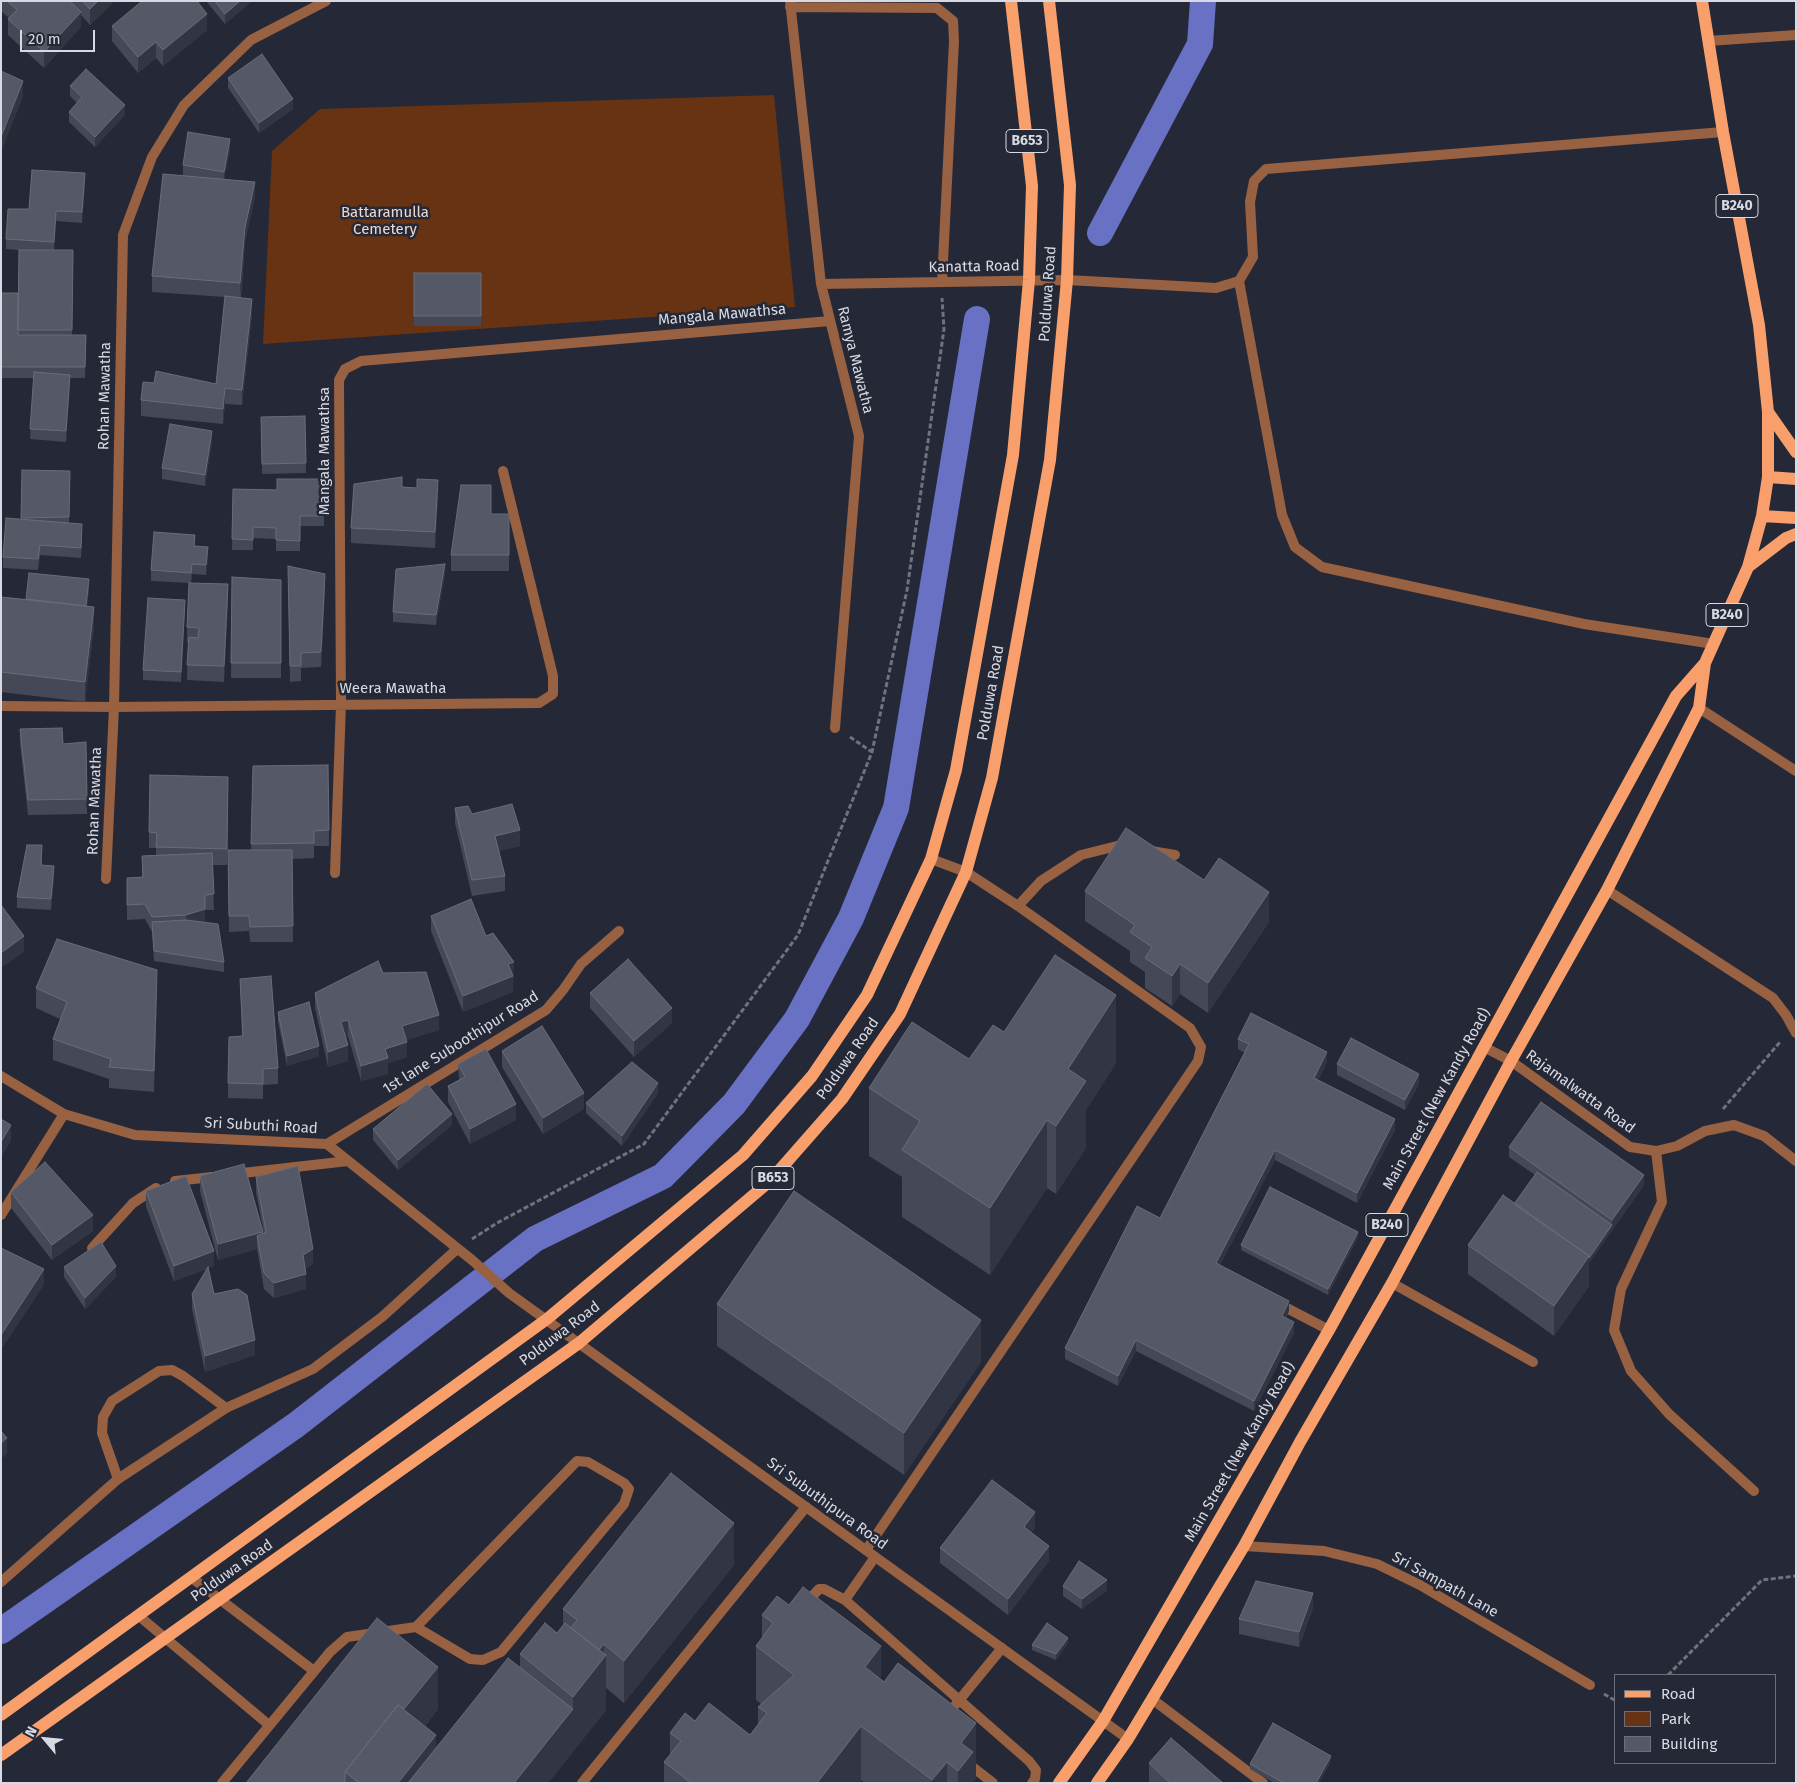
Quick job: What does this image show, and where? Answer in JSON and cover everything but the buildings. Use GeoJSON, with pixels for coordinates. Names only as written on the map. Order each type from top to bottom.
{"type":"FeatureCollection","features":[{"type":"Feature","properties":{"kind":"main road","name":"Polduwa Road"},"geometry":{"type":"LineString","coordinates":[[1,1715],[547,1319],[744,1155],[812,1076],[867,995],[931,859],[956,770],[1013,455],[1029,280],[1032,186],[1011,1]]}},
{"type":"Feature","properties":{"kind":"main road","name":"Polduwa Road"},"geometry":{"type":"LineString","coordinates":[[1,1755],[579,1343],[770,1181],[842,1099],[900,1014],[966,872],[992,778],[1050,460],[1066,280],[1070,185],[1049,1]]}},
{"type":"Feature","properties":{"kind":"main road","name":"B240"},"geometry":{"type":"LineString","coordinates":[[1702,1],[1723,132],[1759,325],[1768,412],[1768,477],[1762,516]]}},
{"type":"Feature","properties":{"kind":"main road"},"geometry":{"type":"LineString","coordinates":[[1768,412],[1796,452]]}},
{"type":"Feature","properties":{"kind":"main road"},"geometry":{"type":"LineString","coordinates":[[1768,477],[1796,479]]}},
{"type":"Feature","properties":{"kind":"main road"},"geometry":{"type":"LineString","coordinates":[[1762,516],[1796,518]]}},
{"type":"Feature","properties":{"kind":"main road","name":"Main Street (New Kandy Road)"},"geometry":{"type":"LineString","coordinates":[[1060,1783],[1103,1721],[1329,1330],[1676,696],[1705,663],[1748,567],[1762,516]]}},
{"type":"Feature","properties":{"kind":"main road"},"geometry":{"type":"LineString","coordinates":[[1748,567],[1786,538],[1796,534]]}},
{"type":"Feature","properties":{"kind":"main road","name":"Main Street (New Kandy Road)"},"geometry":{"type":"LineString","coordinates":[[1097,1783],[1128,1739],[1244,1546],[1300,1442],[1392,1283],[1511,1061],[1607,890],[1699,708],[1705,663]]}},
{"type":"Feature","properties":{"kind":"street","name":"Rohan Mawatha"},"geometry":{"type":"LineString","coordinates":[[106,879],[114,707],[123,235],[152,157],[184,105],[251,40],[326,1]]}},
{"type":"Feature","properties":{"kind":"street"},"geometry":{"type":"LineString","coordinates":[[790,4],[937,8],[953,22],[954,41],[942,282]]}},
{"type":"Feature","properties":{"kind":"street","name":"Ramya Mawatha"},"geometry":{"type":"LineString","coordinates":[[790,4],[821,284],[859,436],[835,728]]}},
{"type":"Feature","properties":{"kind":"street"},"geometry":{"type":"LineString","coordinates":[[1708,41],[1796,35]]}},
{"type":"Feature","properties":{"kind":"street"},"geometry":{"type":"LineString","coordinates":[[1714,644],[1584,624],[1322,567],[1295,546],[1282,515],[1239,281],[1253,257],[1250,202],[1254,181],[1266,169],[1723,132]]}},
{"type":"Feature","properties":{"kind":"street","name":"Kanatta Road"},"geometry":{"type":"LineString","coordinates":[[821,284],[1066,280],[1216,288],[1239,281]]}},
{"type":"Feature","properties":{"kind":"street","name":"Mangala Mawathsa"},"geometry":{"type":"LineString","coordinates":[[334,873],[341,704],[339,380],[345,369],[361,361],[830,321]]}},
{"type":"Feature","properties":{"kind":"street","name":"Weera Mawatha"},"geometry":{"type":"LineString","coordinates":[[1,706],[114,707],[538,703],[553,694],[553,676],[503,471]]}},
{"type":"Feature","properties":{"kind":"street"},"geometry":{"type":"LineString","coordinates":[[1699,708],[1796,771]]}},
{"type":"Feature","properties":{"kind":"street"},"geometry":{"type":"LineString","coordinates":[[1018,906],[1041,880],[1081,855],[1121,845],[1175,855]]}},
{"type":"Feature","properties":{"kind":"street"},"geometry":{"type":"LineString","coordinates":[[866,1550],[1198,1061],[1201,1047],[1190,1028],[1018,906],[966,872],[931,859]]}},
{"type":"Feature","properties":{"kind":"street"},"geometry":{"type":"LineString","coordinates":[[1607,890],[1772,998],[1786,1015],[1796,1033]]}},
{"type":"Feature","properties":{"kind":"street","name":"1st lane Suboothipur Road"},"geometry":{"type":"LineString","coordinates":[[327,1144],[546,1010],[581,964],[620,931]]}},
{"type":"Feature","properties":{"kind":"street","name":"Rajamalwatta Road"},"geometry":{"type":"LineString","coordinates":[[1484,1047],[1511,1061],[1630,1147],[1656,1151],[1677,1146],[1705,1131],[1734,1125],[1764,1136],[1796,1161]]}},
{"type":"Feature","properties":{"kind":"street","name":"Sri Subuthi Road"},"geometry":{"type":"LineString","coordinates":[[1,1076],[64,1114],[135,1134],[327,1144],[509,1292]]}},
{"type":"Feature","properties":{"kind":"street"},"geometry":{"type":"LineString","coordinates":[[1,1215],[64,1114]]}},
{"type":"Feature","properties":{"kind":"street"},"geometry":{"type":"LineString","coordinates":[[1656,1151],[1662,1202],[1621,1289],[1614,1330],[1632,1371],[1669,1414],[1754,1491]]}},
{"type":"Feature","properties":{"kind":"street"},"geometry":{"type":"LineString","coordinates":[[92,1248],[133,1203],[150,1191],[172,1182],[348,1161]]}},
{"type":"Feature","properties":{"kind":"street"},"geometry":{"type":"LineString","coordinates":[[1,1582],[118,1479],[226,1408],[313,1369],[382,1317],[457,1249]]}},
{"type":"Feature","properties":{"kind":"street"},"geometry":{"type":"LineString","coordinates":[[1392,1283],[1533,1362]]}},
{"type":"Feature","properties":{"kind":"street","name":"Sri Subuthipura Road"},"geometry":{"type":"LineString","coordinates":[[509,1292],[1128,1739]]}},
{"type":"Feature","properties":{"kind":"street"},"geometry":{"type":"LineString","coordinates":[[1270,1299],[1329,1330]]}},
{"type":"Feature","properties":{"kind":"street"},"geometry":{"type":"LineString","coordinates":[[118,1479],[102,1433],[103,1417],[112,1401],[159,1371],[172,1370],[226,1408]]}},
{"type":"Feature","properties":{"kind":"street"},"geometry":{"type":"LineString","coordinates":[[222,1783],[330,1652],[347,1637],[416,1627],[577,1461],[588,1462],[624,1483],[629,1489],[624,1504],[501,1652],[483,1660],[470,1659],[416,1627]]}},
{"type":"Feature","properties":{"kind":"street"},"geometry":{"type":"LineString","coordinates":[[582,1783],[806,1507]]}},
{"type":"Feature","properties":{"kind":"street","name":"Sri Sampath Lane"},"geometry":{"type":"LineString","coordinates":[[1244,1546],[1324,1552],[1378,1564],[1420,1585],[1590,1685]]}},
{"type":"Feature","properties":{"kind":"street"},"geometry":{"type":"LineString","coordinates":[[845,1600],[875,1557]]}},
{"type":"Feature","properties":{"kind":"street"},"geometry":{"type":"LineString","coordinates":[[192,1578],[314,1671]]}},
{"type":"Feature","properties":{"kind":"street"},"geometry":{"type":"LineString","coordinates":[[801,1616],[804,1606],[819,1589],[824,1589],[845,1600],[1029,1761],[1036,1770],[1032,1783]]}},
{"type":"Feature","properties":{"kind":"street"},"geometry":{"type":"LineString","coordinates":[[139,1616],[269,1725]]}},
{"type":"Feature","properties":{"kind":"street"},"geometry":{"type":"LineString","coordinates":[[946,1713],[960,1700],[1002,1648]]}},
{"type":"Feature","properties":{"kind":"street"},"geometry":{"type":"LineString","coordinates":[[1152,1699],[1263,1783]]}},
{"type":"Feature","properties":{"kind":"street"},"geometry":{"type":"LineString","coordinates":[[956,1754],[993,1783]]}},
{"type":"Feature","properties":{"kind":"path"},"geometry":{"type":"LineString","coordinates":[[457,1249],[497,1223],[644,1144],[798,935],[872,752],[907,590],[944,329],[942,282]]}},
{"type":"Feature","properties":{"kind":"path"},"geometry":{"type":"LineString","coordinates":[[835,728],[872,752]]}},
{"type":"Feature","properties":{"kind":"path"},"geometry":{"type":"LineString","coordinates":[[1705,1131],[1779,1042],[1796,1033]]}},
{"type":"Feature","properties":{"kind":"path"},"geometry":{"type":"LineString","coordinates":[[1669,1674],[1762,1580],[1796,1576]]}},
{"type":"Feature","properties":{"kind":"green space","name":"Battaramulla Cemetery"},"geometry":{"type":"Polygon","coordinates":[[[774,95],[795,307],[263,344],[272,151],[320,109],[774,95]]]}},
{"type":"Feature","properties":{"kind":"waterway"},"geometry":{"type":"LineString","coordinates":[[1100,233],[1200,44],[1203,1]]}},
{"type":"Feature","properties":{"kind":"waterway"},"geometry":{"type":"LineString","coordinates":[[1,1631],[296,1425],[535,1239],[663,1176],[734,1104],[797,1019],[851,918],[896,808],[977,319]]}}]}
